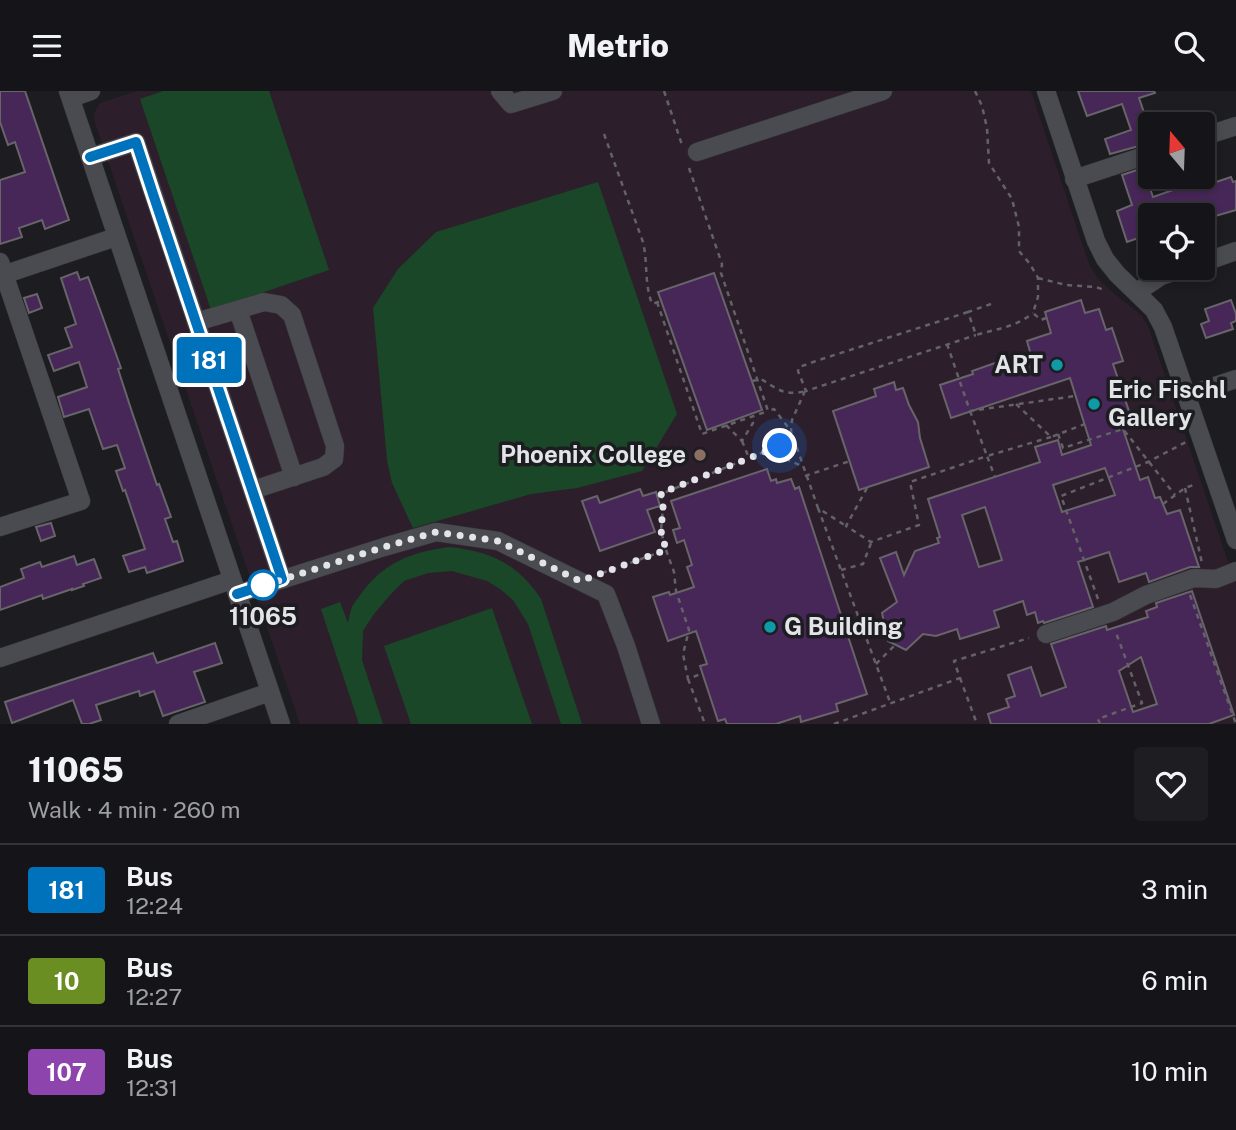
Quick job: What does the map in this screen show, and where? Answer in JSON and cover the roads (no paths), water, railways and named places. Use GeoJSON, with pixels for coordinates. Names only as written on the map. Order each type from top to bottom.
{"type":"FeatureCollection","features":[{"type":"Feature","properties":{"kind":"street"},"geometry":{"type":"LineString","coordinates":[[90,91],[70,94],[281,724]]}},
{"type":"Feature","properties":{"kind":"street"},"geometry":{"type":"LineString","coordinates":[[500,91],[511,104],[553,91]]}},
{"type":"Feature","properties":{"kind":"street"},"geometry":{"type":"LineString","coordinates":[[690,156],[883,91]]}},
{"type":"Feature","properties":{"kind":"street"},"geometry":{"type":"LineString","coordinates":[[1046,91],[1096,241],[1105,259],[1154,310],[1163,327],[1201,434],[1230,503],[1236,540]]}},
{"type":"Feature","properties":{"kind":"street"},"geometry":{"type":"LineString","coordinates":[[1215,133],[1236,127]]}},
{"type":"Feature","properties":{"kind":"street"},"geometry":{"type":"LineString","coordinates":[[90,157],[136,142],[282,579]]}},
{"type":"Feature","properties":{"kind":"street"},"geometry":{"type":"LineString","coordinates":[[1074,179],[1138,158]]}},
{"type":"Feature","properties":{"kind":"street"},"geometry":{"type":"LineString","coordinates":[[0,527],[81,501],[1,271],[116,237]]}},
{"type":"Feature","properties":{"kind":"street"},"geometry":{"type":"LineString","coordinates":[[1215,258],[1236,251]]}},
{"type":"Feature","properties":{"kind":"street"},"geometry":{"type":"LineString","coordinates":[[1137,292],[1155,280]]}},
{"type":"Feature","properties":{"kind":"street"},"geometry":{"type":"LineString","coordinates":[[196,323],[264,302],[281,305],[292,315],[335,446],[334,459],[323,467],[253,490]]}},
{"type":"Feature","properties":{"kind":"street"},"geometry":{"type":"LineString","coordinates":[[238,310],[294,477]]}},
{"type":"Feature","properties":{"kind":"street"},"geometry":{"type":"LineString","coordinates":[[1188,395],[1236,379]]}},
{"type":"Feature","properties":{"kind":"street"},"geometry":{"type":"LineString","coordinates":[[0,658],[235,587],[282,579],[436,532],[498,541],[606,594],[651,724]]}},
{"type":"Feature","properties":{"kind":"street"},"geometry":{"type":"LineString","coordinates":[[1043,634],[1107,614],[1146,595],[1194,579],[1216,579],[1236,571]]}},
{"type":"Feature","properties":{"kind":"street"},"geometry":{"type":"LineString","coordinates":[[178,724],[270,692]]}},
{"type":"Feature","properties":{"kind":"place","name":"ART"},"geometry":{"type":"Point","coordinates":[1057,365]}},
{"type":"Feature","properties":{"kind":"place","name":"Eric Fischl Gallery"},"geometry":{"type":"Point","coordinates":[1094,404]}},
{"type":"Feature","properties":{"kind":"place","name":"Phoenix College"},"geometry":{"type":"Point","coordinates":[700,455]}},
{"type":"Feature","properties":{"kind":"place","name":"11065"},"geometry":{"type":"Point","coordinates":[263,585]}},
{"type":"Feature","properties":{"kind":"place","name":"G Building"},"geometry":{"type":"Point","coordinates":[770,627]}}]}
